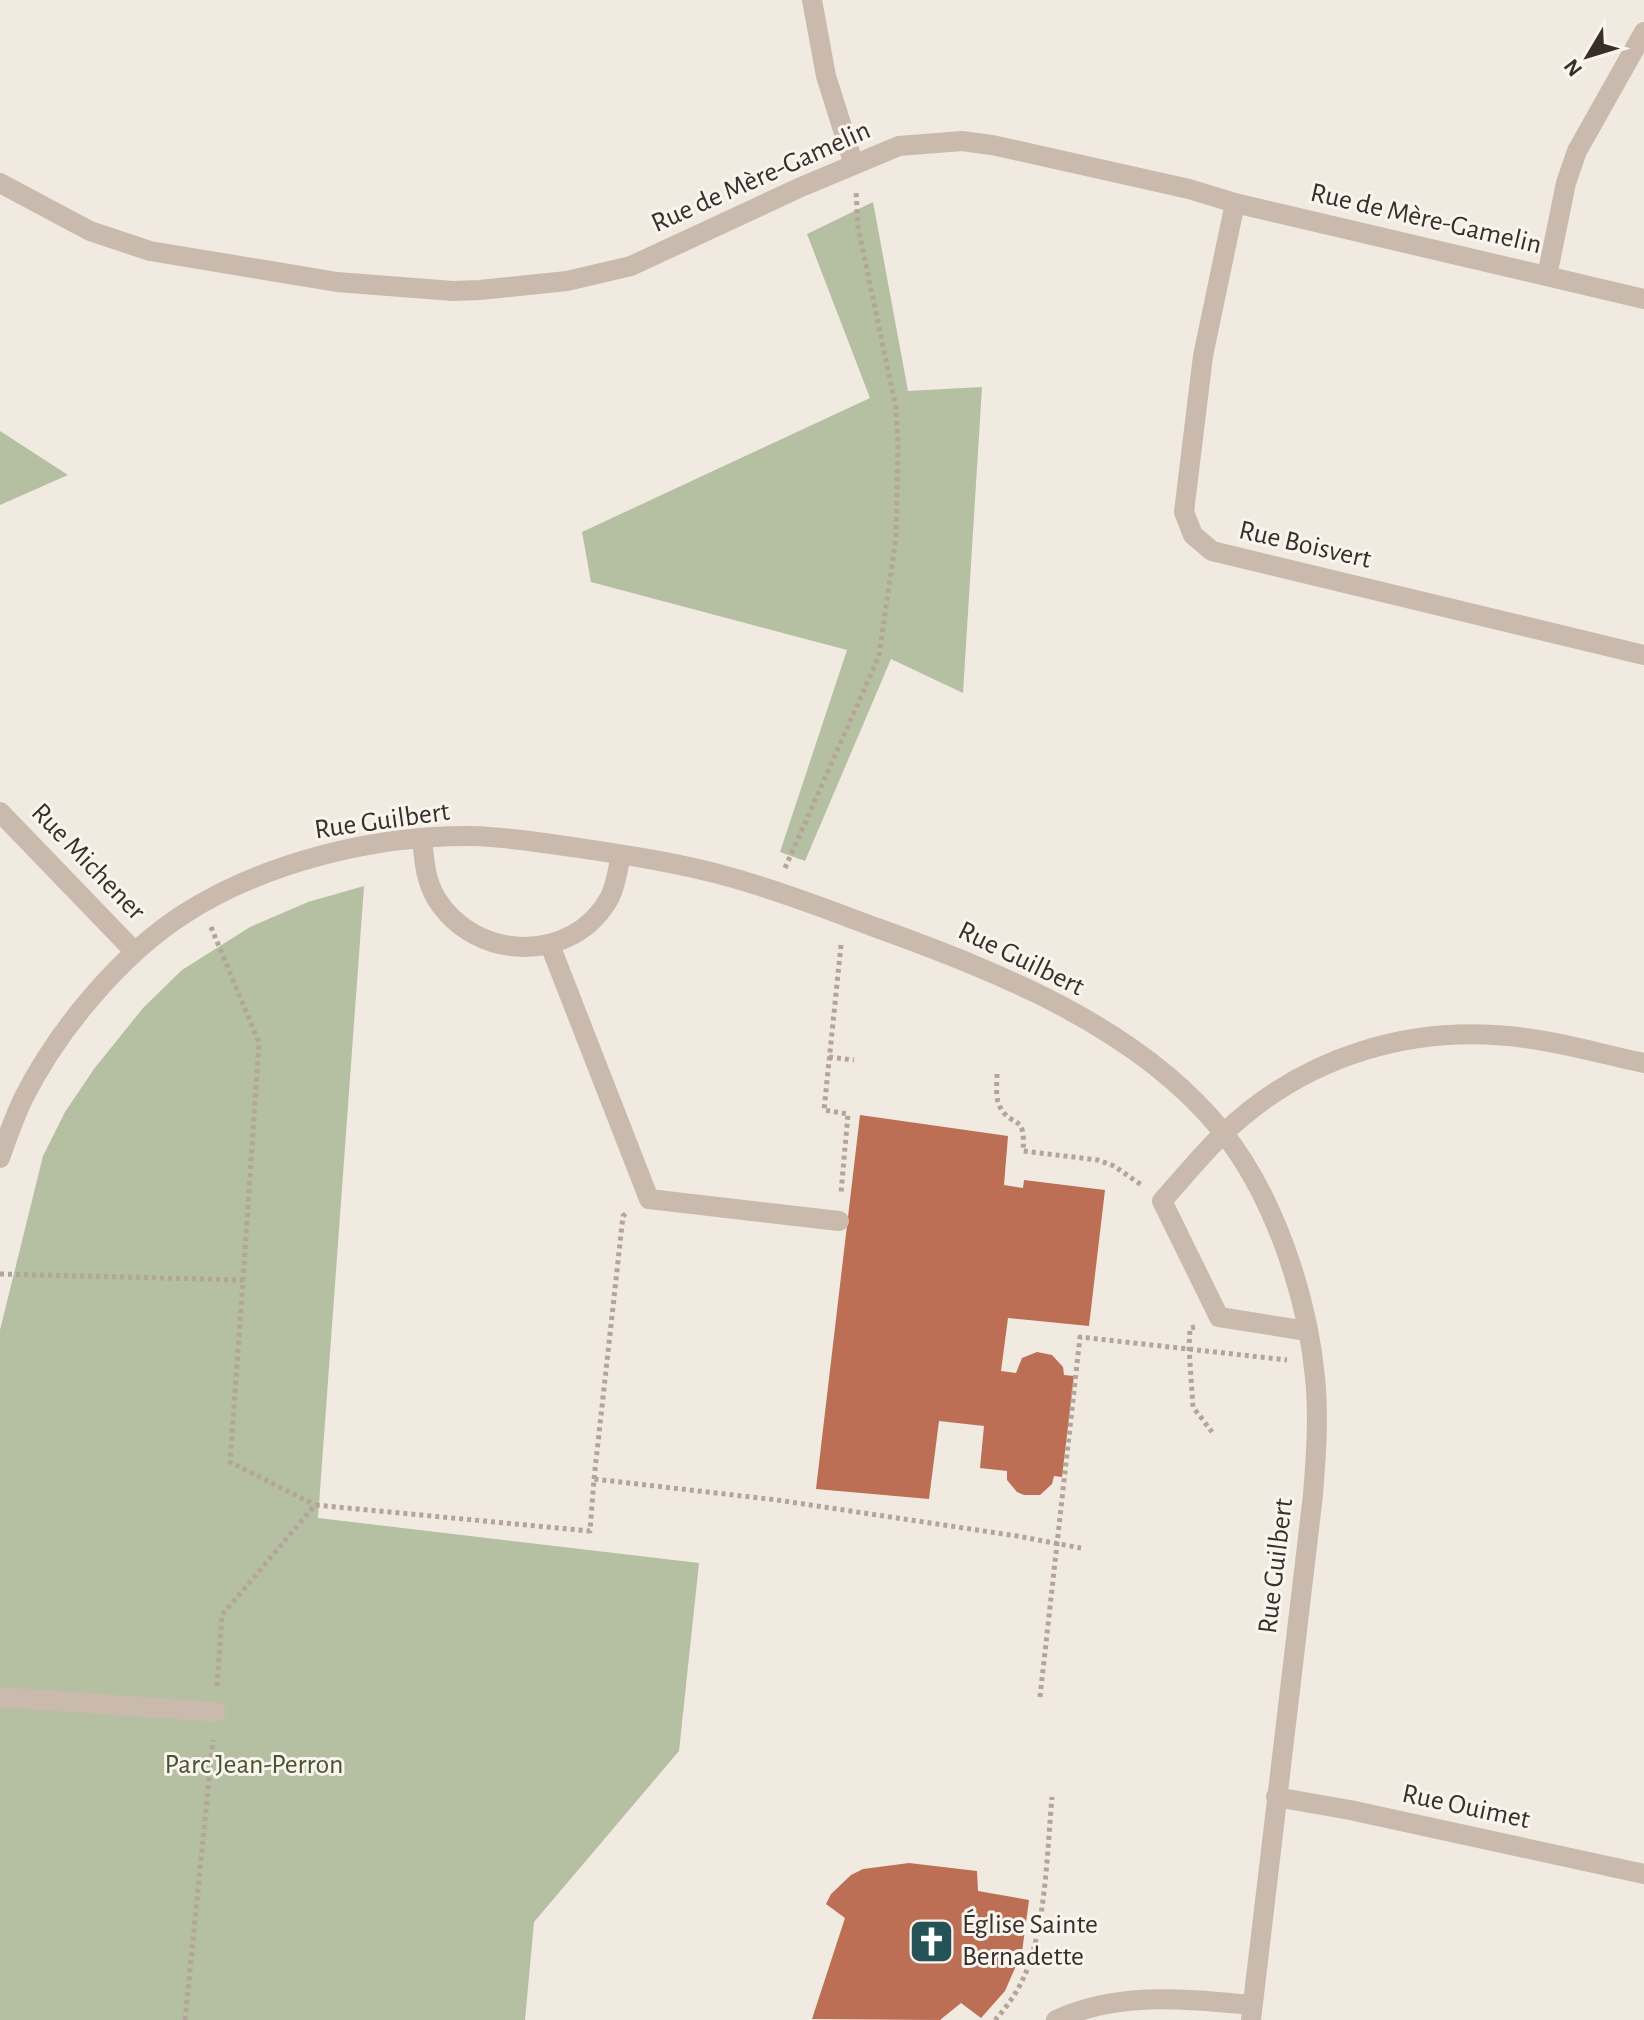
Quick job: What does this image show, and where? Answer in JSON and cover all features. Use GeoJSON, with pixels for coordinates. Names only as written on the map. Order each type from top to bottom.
{"type":"FeatureCollection","features":[{"type":"Feature","properties":{"kind":"street"},"geometry":{"type":"LineString","coordinates":[[812,0],[826,76],[854,165]]}},
{"type":"Feature","properties":{"kind":"street"},"geometry":{"type":"LineString","coordinates":[[1547,276],[1566,183],[1577,151],[1644,32]]}},
{"type":"Feature","properties":{"kind":"street","name":"Rue de Mère-Gamelin"},"geometry":{"type":"LineString","coordinates":[[0,183],[90,231],[150,251],[337,282],[453,291],[567,281],[631,266],[899,146],[962,141],[1189,189],[1235,203],[1644,299]]}},
{"type":"Feature","properties":{"kind":"street","name":"Rue Boisvert"},"geometry":{"type":"LineString","coordinates":[[1235,203],[1203,356],[1184,512],[1193,535],[1212,551],[1644,655]]}},
{"type":"Feature","properties":{"kind":"street","name":"Rue Michener"},"geometry":{"type":"LineString","coordinates":[[0,812],[135,952]]}},
{"type":"Feature","properties":{"kind":"street","name":"Rue Guilbert"},"geometry":{"type":"LineString","coordinates":[[0,1158],[25,1096],[52,1050],[89,1002],[135,952],[184,913],[296,863],[348,849],[422,838],[473,836],[532,841],[692,868],[775,890],[983,968],[1087,1022],[1144,1058],[1181,1086],[1224,1133],[1260,1189],[1295,1282],[1313,1363],[1317,1428],[1313,1495],[1252,2012]]}},
{"type":"Feature","properties":{"kind":"street"},"geometry":{"type":"LineString","coordinates":[[422,838],[425,870],[434,895],[450,917],[471,934],[496,945],[523,949],[550,945],[575,934],[596,916],[611,895],[621,855]]}},
{"type":"Feature","properties":{"kind":"street"},"geometry":{"type":"LineString","coordinates":[[550,945],[649,1199],[839,1221]]}},
{"type":"Feature","properties":{"kind":"street"},"geometry":{"type":"LineString","coordinates":[[1307,1331],[1219,1317],[1162,1201],[1224,1133],[1267,1098],[1311,1071],[1345,1055],[1418,1037],[1483,1034],[1527,1038],[1644,1063]]}},
{"type":"Feature","properties":{"kind":"street"},"geometry":{"type":"LineString","coordinates":[[0,1697],[216,1712]]}},
{"type":"Feature","properties":{"kind":"street","name":"Rue Ouimet"},"geometry":{"type":"LineString","coordinates":[[1276,1797],[1350,1810],[1644,1874]]}},
{"type":"Feature","properties":{"kind":"street"},"geometry":{"type":"LineString","coordinates":[[1056,2020],[1109,2003],[1133,2000],[1184,1999],[1252,2012]]}},
{"type":"Feature","properties":{"kind":"path"},"geometry":{"type":"LineString","coordinates":[[775,890],[879,656],[896,538],[896,408],[858,227],[854,165]]}},
{"type":"Feature","properties":{"kind":"path"},"geometry":{"type":"LineString","coordinates":[[202,904],[259,1043],[230,1462],[315,1505],[590,1531],[623,1216],[649,1199]]}},
{"type":"Feature","properties":{"kind":"path"},"geometry":{"type":"LineString","coordinates":[[839,1221],[848,1114],[824,1110],[844,916]]}},
{"type":"Feature","properties":{"kind":"path"},"geometry":{"type":"LineString","coordinates":[[829,1057],[854,1060]]}},
{"type":"Feature","properties":{"kind":"path"},"geometry":{"type":"LineString","coordinates":[[997,1074],[998,1103],[1003,1112],[1020,1125],[1024,1136],[1023,1151],[1107,1163],[1162,1201]]}},
{"type":"Feature","properties":{"kind":"path"},"geometry":{"type":"LineString","coordinates":[[0,1274],[243,1280]]}},
{"type":"Feature","properties":{"kind":"path"},"geometry":{"type":"LineString","coordinates":[[1212,1432],[1193,1407],[1190,1328],[1219,1317]]}},
{"type":"Feature","properties":{"kind":"path"},"geometry":{"type":"LineString","coordinates":[[1040,1697],[1080,1337],[1313,1363]]}},
{"type":"Feature","properties":{"kind":"path"},"geometry":{"type":"LineString","coordinates":[[594,1479],[777,1500],[1081,1548]]}},
{"type":"Feature","properties":{"kind":"path"},"geometry":{"type":"LineString","coordinates":[[185,2020],[216,1712],[222,1615],[315,1505]]}},
{"type":"Feature","properties":{"kind":"path"},"geometry":{"type":"LineString","coordinates":[[995,2020],[1018,1989],[1032,1955],[1045,1875],[1052,1797]]}},
{"type":"Feature","properties":{"kind":"green space"},"geometry":{"type":"Polygon","coordinates":[[[873,202],[908,391],[982,387],[963,693],[891,659],[805,861],[780,852],[847,650],[591,582],[582,532],[870,398],[807,234],[873,202]]]}},
{"type":"Feature","properties":{"kind":"green space"},"geometry":{"type":"Polygon","coordinates":[[[0,431],[68,475],[0,505],[0,431]]]}},
{"type":"Feature","properties":{"kind":"green space","name":"Parc Jean-Perron"},"geometry":{"type":"Polygon","coordinates":[[[364,886],[318,1518],[699,1563],[679,1751],[534,1922],[525,2020],[0,2020],[0,1330],[43,1156],[65,1112],[94,1069],[143,1008],[182,970],[250,927],[308,902],[364,886]]]}},
{"type":"Feature","properties":{"kind":"building"},"geometry":{"type":"Polygon","coordinates":[[[860,1115],[1008,1136],[1004,1185],[1023,1188],[1024,1180],[1105,1190],[1089,1326],[1008,1318],[1001,1371],[1016,1373],[1022,1358],[1037,1352],[1052,1355],[1063,1367],[1064,1375],[1074,1376],[1062,1477],[1054,1476],[1052,1484],[1040,1495],[1017,1492],[1007,1480],[1007,1471],[980,1468],[984,1426],[939,1421],[929,1499],[816,1489],[860,1115]]]}},
{"type":"Feature","properties":{"kind":"building","name":"Église Sainte Bernadette"},"geometry":{"type":"Polygon","coordinates":[[[909,1863],[977,1871],[978,1891],[1029,1900],[1022,1952],[1005,1991],[981,2018],[961,2003],[940,2020],[812,2019],[845,1918],[826,1904],[831,1894],[851,1875],[863,1869],[909,1863]]]}},
{"type":"Feature","properties":{"kind":"place","name":"Église Sainte Bernadette"},"geometry":{"type":"Point","coordinates":[931,1941]}}]}
